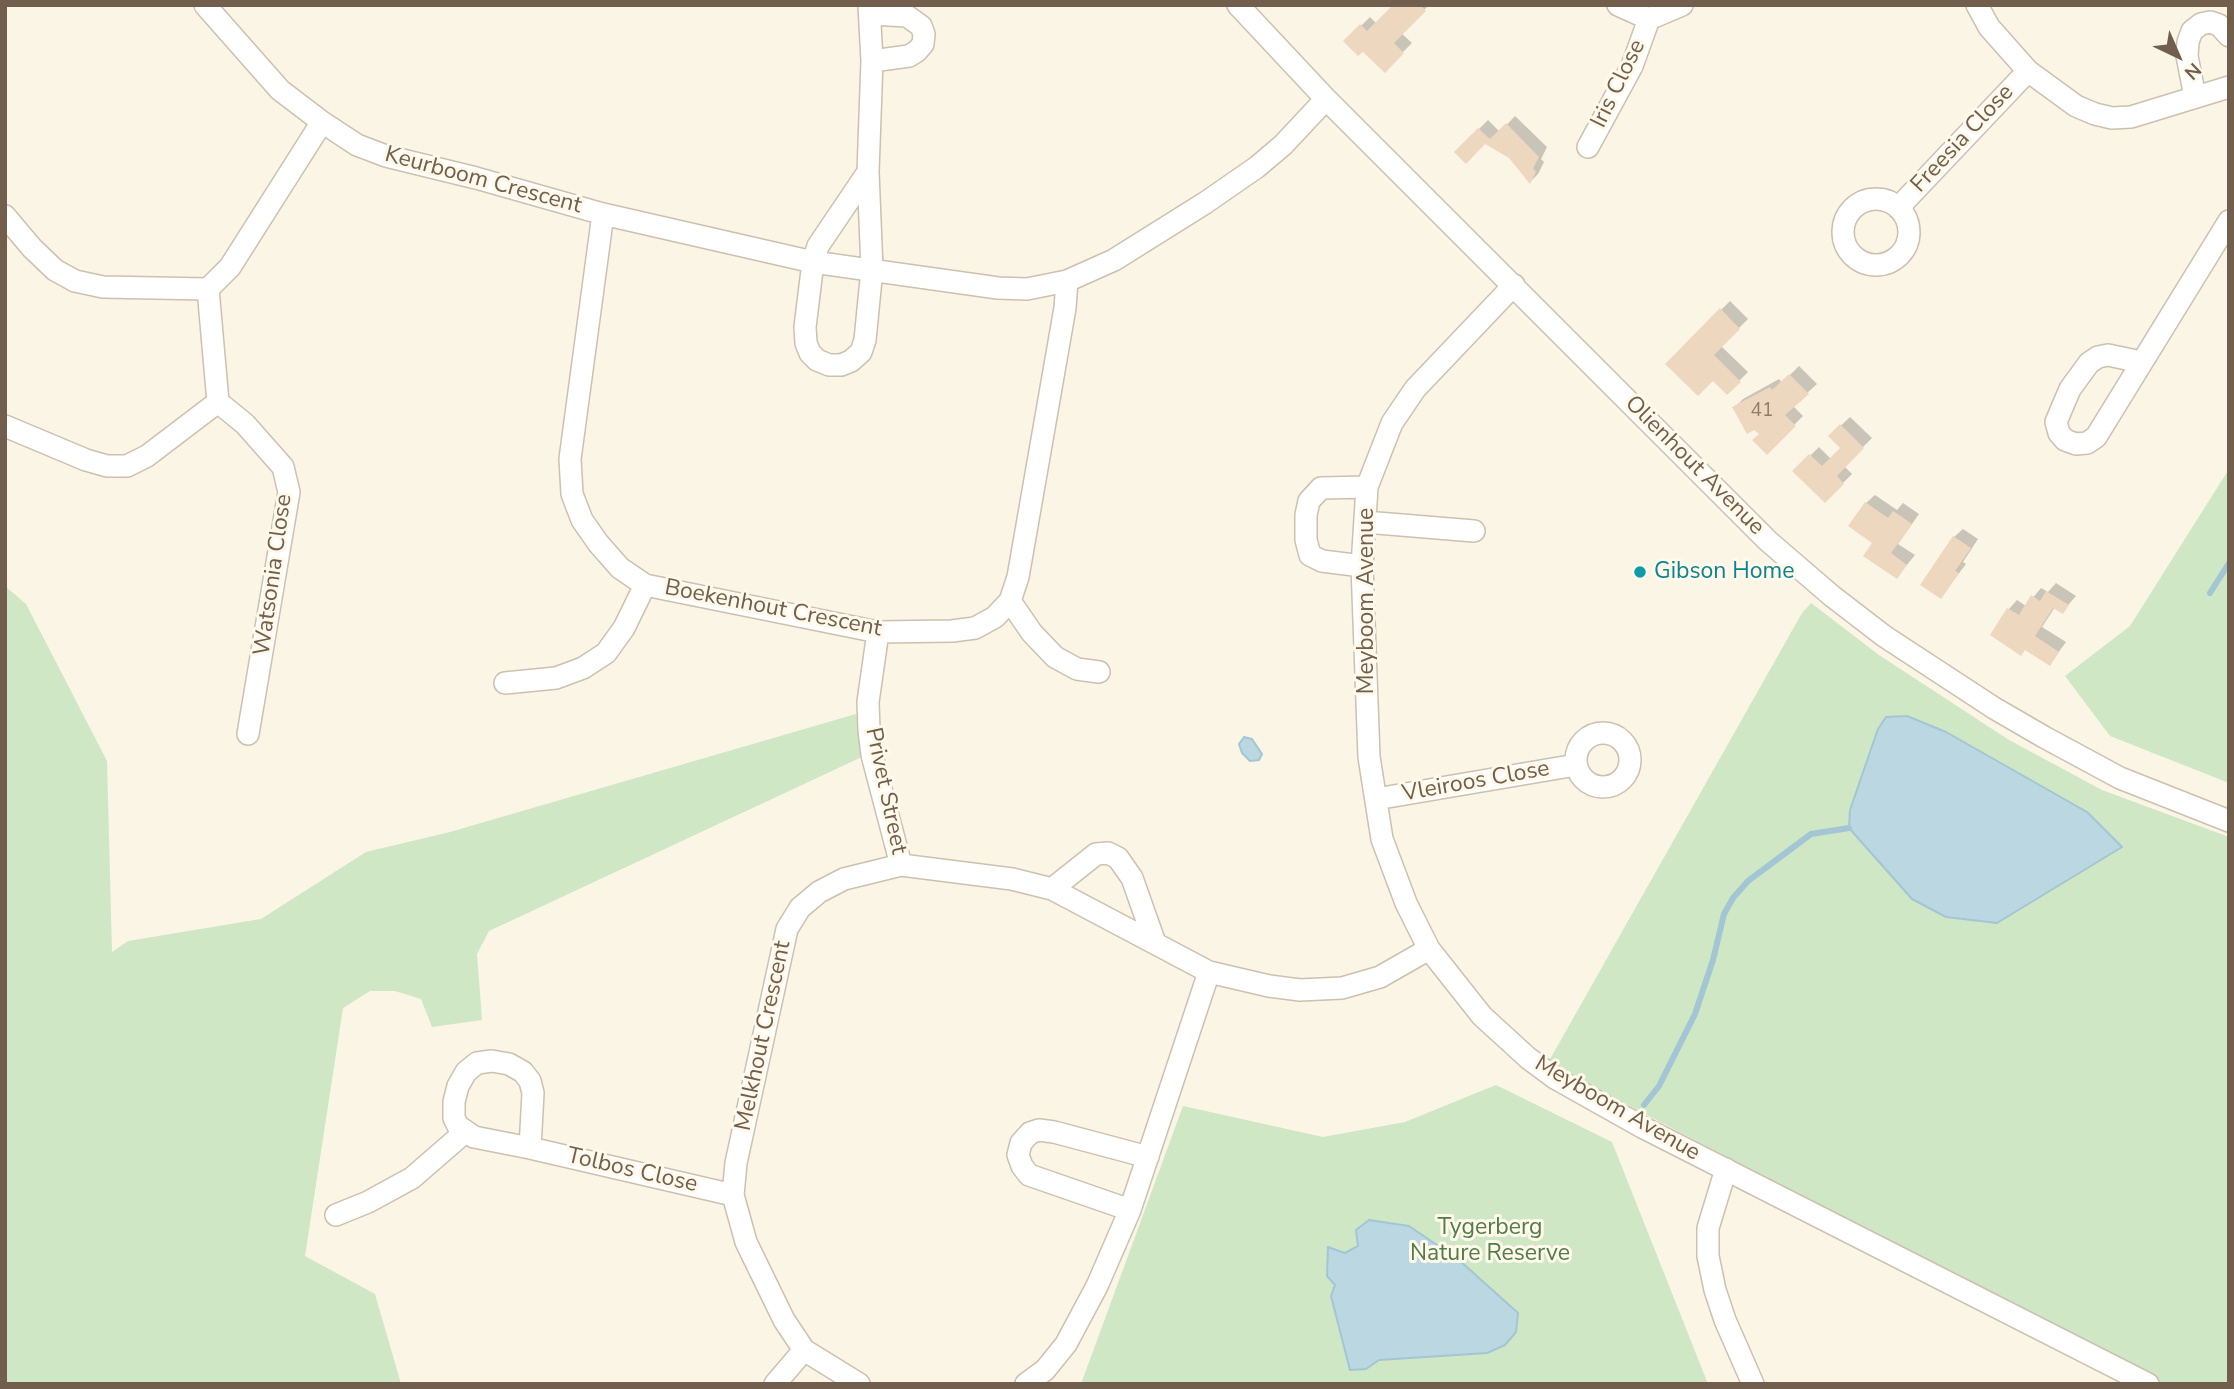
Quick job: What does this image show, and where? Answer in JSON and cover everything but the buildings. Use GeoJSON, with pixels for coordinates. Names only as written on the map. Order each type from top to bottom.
{"type":"FeatureCollection","features":[{"type":"Feature","properties":{"kind":"street","name":"Keurboom Crescent"},"geometry":{"type":"LineString","coordinates":[[205,5],[280,90],[357,145],[386,156],[603,214],[813,262],[998,288],[1027,289],[1067,281],[1114,260],[1234,185],[1283,145],[1326,99]]}},
{"type":"Feature","properties":{"kind":"street","name":"Olienhout Avenue"},"geometry":{"type":"LineString","coordinates":[[1238,5],[1326,99],[1769,541],[1824,589],[1884,636],[1994,708],[2080,757],[2152,793],[2229,821]]}},
{"type":"Feature","properties":{"kind":"street"},"geometry":{"type":"LineString","coordinates":[[1618,5],[1649,19],[1682,5]]}},
{"type":"Feature","properties":{"kind":"street"},"geometry":{"type":"LineString","coordinates":[[1977,5],[1989,27],[2028,71],[2076,106],[2095,114],[2112,118],[2131,117],[2229,88]]}},
{"type":"Feature","properties":{"kind":"street"},"geometry":{"type":"LineString","coordinates":[[868,172],[818,246],[813,262],[804,327],[806,342],[810,353],[817,360],[829,365],[841,365],[851,361],[861,352],[865,340],[872,269],[868,172],[872,61],[870,9],[907,16],[921,26],[923,44],[917,51],[909,56],[872,61]]}},
{"type":"Feature","properties":{"kind":"street","name":"Iris Close"},"geometry":{"type":"LineString","coordinates":[[1588,147],[1632,66],[1649,19]]}},
{"type":"Feature","properties":{"kind":"street"},"geometry":{"type":"LineString","coordinates":[[2195,97],[2187,56],[2192,31],[2210,22],[2219,25],[2229,36]]}},
{"type":"Feature","properties":{"kind":"street","name":"Freesia Close"},"geometry":{"type":"LineString","coordinates":[[1899,208],[2028,71]]}},
{"type":"Feature","properties":{"kind":"street"},"geometry":{"type":"LineString","coordinates":[[5,426],[107,467],[127,466],[146,456],[218,402],[208,289],[237,257],[322,122]]}},
{"type":"Feature","properties":{"kind":"street","name":"Boekenhout Crescent"},"geometry":{"type":"LineString","coordinates":[[603,214],[570,458],[572,494],[582,520],[620,568],[645,585],[878,632],[975,628],[995,617],[1010,601]]}},
{"type":"Feature","properties":{"kind":"street"},"geometry":{"type":"LineString","coordinates":[[5,216],[55,270],[75,281],[103,287],[208,289]]}},
{"type":"Feature","properties":{"kind":"street"},"geometry":{"type":"LineString","coordinates":[[2141,362],[2229,220]]}},
{"type":"Feature","properties":{"kind":"street"},"geometry":{"type":"LineString","coordinates":[[1067,281],[1065,308],[1020,564],[1010,601],[1032,634],[1055,657],[1077,668],[1099,672]]}},
{"type":"Feature","properties":{"kind":"street","name":"Meyboom Avenue"},"geometry":{"type":"LineString","coordinates":[[1514,285],[1415,389],[1392,423],[1367,487],[1362,566],[1369,757],[1382,839],[1394,875],[1429,949],[1482,1016],[1528,1058],[1555,1078],[1726,1170],[2148,1384]]}},
{"type":"Feature","properties":{"kind":"street","name":"Watsonia Close"},"geometry":{"type":"LineString","coordinates":[[218,402],[245,424],[283,467],[289,492],[248,734]]}},
{"type":"Feature","properties":{"kind":"street"},"geometry":{"type":"LineString","coordinates":[[1362,566],[1322,561],[1310,555],[1306,540],[1306,515],[1308,501],[1321,488],[1367,487]]}},
{"type":"Feature","properties":{"kind":"street"},"geometry":{"type":"LineString","coordinates":[[1365,522],[1474,531]]}},
{"type":"Feature","properties":{"kind":"street"},"geometry":{"type":"LineString","coordinates":[[505,683],[556,678],[583,668],[606,653],[624,628],[645,585]]}},
{"type":"Feature","properties":{"kind":"street","name":"Privet Street"},"geometry":{"type":"LineString","coordinates":[[878,632],[868,702],[869,730],[872,755],[901,865]]}},
{"type":"Feature","properties":{"kind":"street","name":"Vleiroos Close"},"geometry":{"type":"LineString","coordinates":[[1376,799],[1576,765]]}},
{"type":"Feature","properties":{"kind":"street"},"geometry":{"type":"LineString","coordinates":[[1052,889],[1096,854],[1108,853],[1118,858],[1132,878],[1155,943]]}},
{"type":"Feature","properties":{"kind":"street","name":"Melkhout Crescent"},"geometry":{"type":"LineString","coordinates":[[859,1384],[804,1350],[784,1320],[746,1242],[733,1195],[736,1163],[787,929],[800,908],[819,892],[844,879],[901,865],[1012,879],[1052,889],[1209,972],[1300,990],[1342,988],[1380,977],[1429,949]]}},
{"type":"Feature","properties":{"kind":"street"},"geometry":{"type":"LineString","coordinates":[[1026,1384],[1045,1370],[1066,1344],[1097,1286],[1130,1210],[1209,972]]}},
{"type":"Feature","properties":{"kind":"street"},"geometry":{"type":"LineString","coordinates":[[336,1215],[368,1202],[412,1178],[465,1132],[454,1118],[454,1102],[458,1086],[466,1072],[477,1063],[492,1061],[509,1064],[523,1072],[530,1081],[533,1093],[530,1148]]}},
{"type":"Feature","properties":{"kind":"street"},"geometry":{"type":"LineString","coordinates":[[1130,1210],[1029,1175],[1018,1155],[1021,1143],[1030,1133],[1040,1130],[1148,1157]]}},
{"type":"Feature","properties":{"kind":"street","name":"Tolbos Close"},"geometry":{"type":"LineString","coordinates":[[465,1132],[474,1137],[733,1195]]}},
{"type":"Feature","properties":{"kind":"street"},"geometry":{"type":"LineString","coordinates":[[1726,1170],[1708,1228],[1708,1256],[1725,1320],[1753,1384]]}},
{"type":"Feature","properties":{"kind":"street"},"geometry":{"type":"LineString","coordinates":[[775,1384],[804,1350]]}},
{"type":"Feature","properties":{"kind":"green space"},"geometry":{"type":"Polygon","coordinates":[[[2229,469],[2229,783],[2110,736],[2065,676],[2130,626],[2229,469]]]}},
{"type":"Feature","properties":{"kind":"green space"},"geometry":{"type":"Polygon","coordinates":[[[5,586],[26,604],[107,761],[112,952],[128,941],[261,919],[366,852],[450,832],[856,714],[864,756],[489,931],[477,954],[482,1020],[432,1027],[421,999],[395,991],[370,991],[343,1008],[305,1256],[375,1294],[401,1384],[5,1384],[5,586]]]}},
{"type":"Feature","properties":{"kind":"green space"},"geometry":{"type":"Polygon","coordinates":[[[1811,603],[1879,655],[2009,740],[2102,790],[2229,837],[2229,1384],[2162,1384],[2136,1372],[1569,1074],[1549,1061],[1802,613],[1811,603]]]}},
{"type":"Feature","properties":{"kind":"green space","name":"Tygerberg Nature Reserve"},"geometry":{"type":"Polygon","coordinates":[[[1496,1085],[1612,1142],[1708,1384],[1081,1384],[1183,1106],[1323,1137],[1405,1122],[1496,1085]]]}},
{"type":"Feature","properties":{"kind":"water"},"geometry":{"type":"Polygon","coordinates":[[[1907,716],[1946,732],[2087,812],[2122,847],[1997,923],[1946,917],[1912,899],[1849,828],[1850,810],[1878,729],[1886,717],[1907,716]]]}},
{"type":"Feature","properties":{"kind":"water"},"geometry":{"type":"Polygon","coordinates":[[[1244,737],[1252,739],[1262,754],[1259,760],[1250,761],[1242,753],[1239,744],[1244,737]]]}},
{"type":"Feature","properties":{"kind":"water"},"geometry":{"type":"Polygon","coordinates":[[[1369,1220],[1409,1226],[1459,1260],[1518,1313],[1516,1332],[1505,1345],[1487,1353],[1379,1360],[1366,1369],[1350,1370],[1331,1296],[1335,1285],[1327,1276],[1328,1247],[1345,1253],[1358,1246],[1356,1230],[1369,1220]]]}},
{"type":"Feature","properties":{"kind":"waterway"},"geometry":{"type":"LineString","coordinates":[[2210,593],[2229,563]]}},
{"type":"Feature","properties":{"kind":"waterway"},"geometry":{"type":"LineString","coordinates":[[1644,1105],[1659,1086],[1695,1014],[1713,960],[1724,914],[1733,898],[1748,881],[1811,834],[1849,828]]}},
{"type":"Feature","properties":{"kind":"place","name":"Gibson Home"},"geometry":{"type":"Point","coordinates":[1640,572]}}]}
